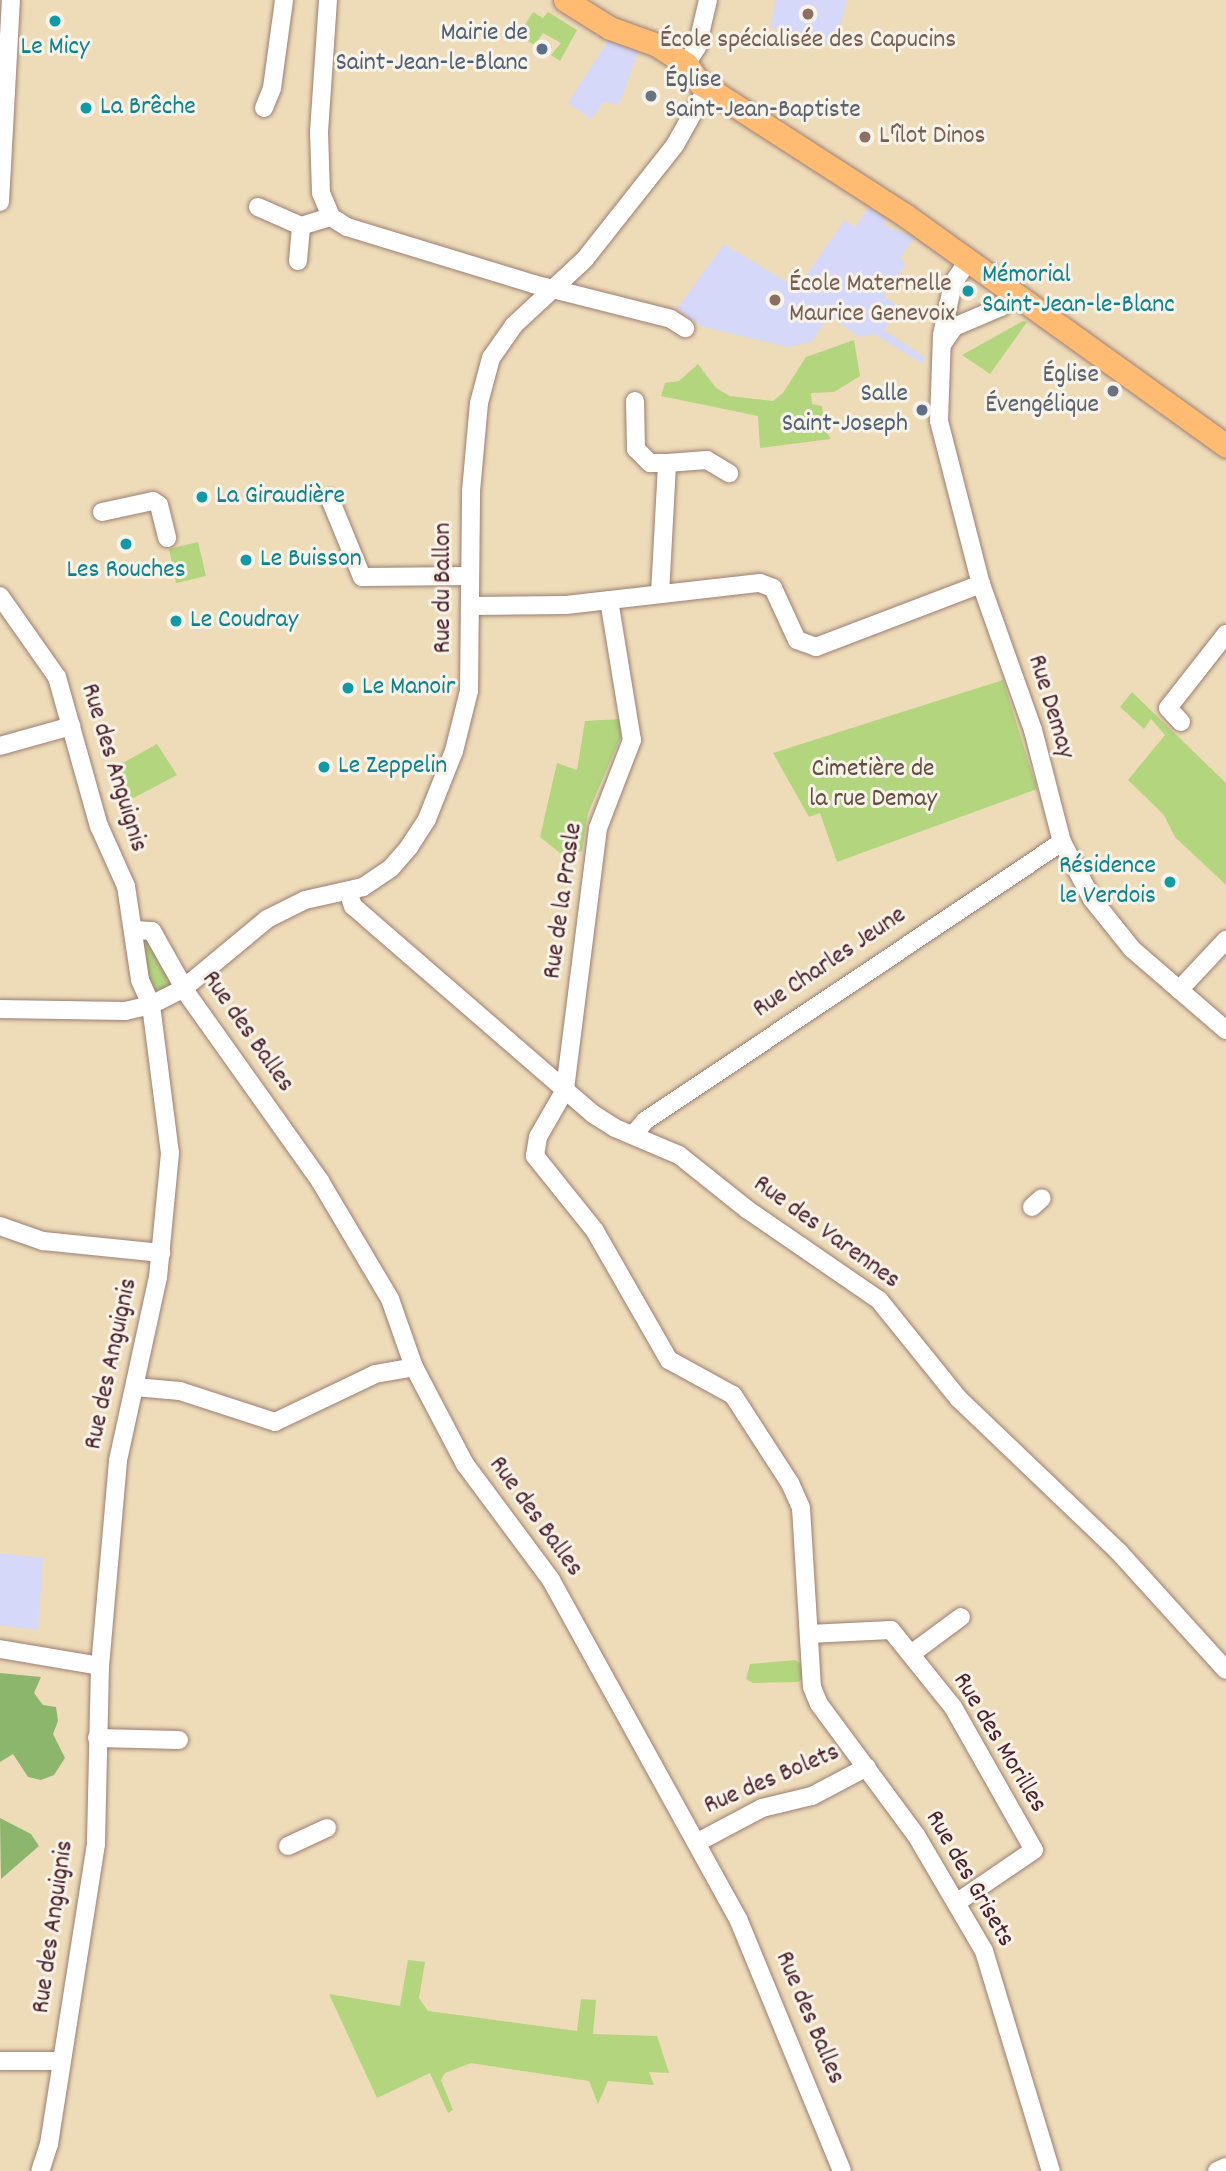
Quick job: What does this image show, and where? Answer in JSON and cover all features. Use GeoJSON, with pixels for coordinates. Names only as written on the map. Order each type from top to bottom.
{"type":"FeatureCollection","features":[{"type":"Feature","properties":{"kind":"main road"},"geometry":{"type":"LineString","coordinates":[[565,0],[610,28],[657,46],[686,64],[707,88],[905,215],[1226,446]]}},
{"type":"Feature","properties":{"kind":"street"},"geometry":{"type":"LineString","coordinates":[[0,202],[9,75],[2,70],[11,0]]}},
{"type":"Feature","properties":{"kind":"street"},"geometry":{"type":"LineString","coordinates":[[264,108],[272,88],[284,0]]}},
{"type":"Feature","properties":{"kind":"street"},"geometry":{"type":"LineString","coordinates":[[328,0],[319,132],[321,193],[331,217],[347,227],[554,289],[671,319],[685,328]]}},
{"type":"Feature","properties":{"kind":"street"},"geometry":{"type":"LineString","coordinates":[[686,64],[697,47],[708,0]]}},
{"type":"Feature","properties":{"kind":"street","name":"Rue du Ballon"},"geometry":{"type":"LineString","coordinates":[[0,1009],[125,1011],[151,1005],[184,988],[267,919],[305,900],[349,894],[391,868],[426,819],[454,751],[469,691],[471,491],[485,374],[513,326],[585,258],[675,145],[707,88]]}},
{"type":"Feature","properties":{"kind":"street"},"geometry":{"type":"LineString","coordinates":[[258,207],[301,226],[331,217]]}},
{"type":"Feature","properties":{"kind":"street"},"geometry":{"type":"LineString","coordinates":[[298,261],[301,226]]}},
{"type":"Feature","properties":{"kind":"street","name":"Rue Demay"},"geometry":{"type":"LineString","coordinates":[[968,261],[954,279],[948,307],[943,343],[939,421],[981,584],[1032,730],[1062,842],[1073,870],[1132,949],[1226,1030]]}},
{"type":"Feature","properties":{"kind":"street"},"geometry":{"type":"LineString","coordinates":[[943,343],[958,324],[1001,307],[1012,293]]}},
{"type":"Feature","properties":{"kind":"street"},"geometry":{"type":"LineString","coordinates":[[948,307],[958,324]]}},
{"type":"Feature","properties":{"kind":"street"},"geometry":{"type":"LineString","coordinates":[[635,401],[636,449],[650,463],[707,460],[729,473]]}},
{"type":"Feature","properties":{"kind":"street"},"geometry":{"type":"LineString","coordinates":[[660,594],[667,463]]}},
{"type":"Feature","properties":{"kind":"street"},"geometry":{"type":"LineString","coordinates":[[330,499],[362,577],[471,576]]}},
{"type":"Feature","properties":{"kind":"street"},"geometry":{"type":"LineString","coordinates":[[102,512],[153,501],[159,505],[167,538]]}},
{"type":"Feature","properties":{"kind":"street"},"geometry":{"type":"LineString","coordinates":[[471,606],[609,600],[767,584],[797,640],[816,647],[981,584]]}},
{"type":"Feature","properties":{"kind":"street","name":"Rue de la Prasle"},"geometry":{"type":"LineString","coordinates":[[565,1090],[598,828],[632,740],[609,600]]}},
{"type":"Feature","properties":{"kind":"street","name":"Rue des Anguignis"},"geometry":{"type":"LineString","coordinates":[[2,603],[57,677],[105,844],[126,886],[136,930],[140,980],[151,1005],[170,1153],[161,1253],[118,1461],[100,1666],[96,1844],[48,2152],[40,2171]]}},
{"type":"Feature","properties":{"kind":"street"},"geometry":{"type":"LineString","coordinates":[[1181,722],[1168,708],[1226,634]]}},
{"type":"Feature","properties":{"kind":"street"},"geometry":{"type":"LineString","coordinates":[[0,746],[71,726]]}},
{"type":"Feature","properties":{"kind":"street","name":"Rue Charles Jeune"},"geometry":{"type":"LineString","coordinates":[[633,1135],[645,1121],[1062,842]]}},
{"type":"Feature","properties":{"kind":"street","name":"Rue des Varennes"},"geometry":{"type":"LineString","coordinates":[[349,894],[353,906],[604,1121],[679,1155],[748,1210],[879,1300],[959,1399],[1119,1552],[1226,1670]]}},
{"type":"Feature","properties":{"kind":"street","name":"Rue des Balles"},"geometry":{"type":"LineString","coordinates":[[136,930],[152,932],[184,988],[327,1192],[390,1299],[414,1367],[465,1464],[551,1580],[698,1842],[786,2028],[842,2171]]}},
{"type":"Feature","properties":{"kind":"street"},"geometry":{"type":"LineString","coordinates":[[1179,990],[1226,940]]}},
{"type":"Feature","properties":{"kind":"street","name":"Rue des Grisets"},"geometry":{"type":"LineString","coordinates":[[565,1090],[538,1137],[536,1156],[596,1231],[642,1320],[669,1360],[733,1395],[790,1483],[801,1508],[813,1687],[819,1704],[916,1835],[984,1951],[1051,2171]]}},
{"type":"Feature","properties":{"kind":"street"},"geometry":{"type":"LineString","coordinates":[[0,1226],[43,1241],[161,1253]]}},
{"type":"Feature","properties":{"kind":"street"},"geometry":{"type":"LineString","coordinates":[[135,1387],[180,1391],[275,1422],[374,1374],[414,1367]]}},
{"type":"Feature","properties":{"kind":"street"},"geometry":{"type":"LineString","coordinates":[[911,1654],[961,1618]]}},
{"type":"Feature","properties":{"kind":"street","name":"Rue des Morilles"},"geometry":{"type":"LineString","coordinates":[[809,1634],[891,1630],[953,1707],[1034,1850],[956,1903]]}},
{"type":"Feature","properties":{"kind":"street"},"geometry":{"type":"LineString","coordinates":[[0,1649],[100,1666]]}},
{"type":"Feature","properties":{"kind":"street"},"geometry":{"type":"LineString","coordinates":[[97,1738],[179,1740]]}},
{"type":"Feature","properties":{"kind":"street","name":"Rue des Bolets"},"geometry":{"type":"LineString","coordinates":[[698,1842],[762,1808],[812,1796],[867,1767]]}},
{"type":"Feature","properties":{"kind":"street"},"geometry":{"type":"LineString","coordinates":[[288,1846],[327,1828]]}},
{"type":"Feature","properties":{"kind":"street"},"geometry":{"type":"LineString","coordinates":[[0,2062],[61,2061]]}},
{"type":"Feature","properties":{"kind":"street"},"geometry":{"type":"LineString","coordinates":[[1217,2171],[1226,2167]]}},
{"type":"Feature","properties":{"kind":"shaded area","name":"École spécialisée des Capucins"},"geometry":{"type":"Polygon","coordinates":[[[776,0],[847,0],[837,38],[826,45],[770,27],[776,0]]]}},
{"type":"Feature","properties":{"kind":"shaded area"},"geometry":{"type":"Polygon","coordinates":[[[609,39],[640,48],[620,102],[614,105],[605,101],[591,119],[568,103],[609,39]]]}},
{"type":"Feature","properties":{"kind":"shaded area"},"geometry":{"type":"Polygon","coordinates":[[[869,207],[884,217],[886,226],[914,238],[900,258],[906,265],[883,295],[900,307],[884,330],[923,356],[923,364],[874,334],[859,337],[830,316],[811,342],[788,347],[703,327],[677,309],[724,244],[797,288],[845,220],[855,227],[869,207]]]}},
{"type":"Feature","properties":{"kind":"shaded area"},"geometry":{"type":"Polygon","coordinates":[[[0,1553],[43,1558],[38,1630],[0,1625],[0,1553]]]}},
{"type":"Feature","properties":{"kind":"green space"},"geometry":{"type":"Polygon","coordinates":[[[533,12],[543,18],[548,12],[577,30],[560,61],[551,55],[561,43],[543,33],[535,45],[518,36],[533,12]]]}},
{"type":"Feature","properties":{"kind":"green space"},"geometry":{"type":"Polygon","coordinates":[[[1023,321],[1027,322],[990,374],[962,355],[1023,321]]]}},
{"type":"Feature","properties":{"kind":"green space"},"geometry":{"type":"Polygon","coordinates":[[[854,340],[860,376],[834,392],[811,393],[812,404],[822,406],[825,430],[831,439],[760,448],[758,416],[661,396],[665,383],[679,381],[698,364],[716,388],[730,396],[773,401],[783,393],[806,357],[854,340]]]}},
{"type":"Feature","properties":{"kind":"green space"},"geometry":{"type":"Polygon","coordinates":[[[198,542],[206,576],[176,583],[169,549],[198,542]]]}},
{"type":"Feature","properties":{"kind":"green space","name":"Cimetière de la rue Demay"},"geometry":{"type":"Polygon","coordinates":[[[1003,680],[1037,789],[837,862],[820,813],[809,817],[773,753],[1003,680]]]}},
{"type":"Feature","properties":{"kind":"green space"},"geometry":{"type":"Polygon","coordinates":[[[1132,692],[1226,783],[1226,885],[1175,837],[1164,815],[1128,780],[1165,735],[1151,719],[1144,729],[1120,707],[1132,692]]]}},
{"type":"Feature","properties":{"kind":"green space"},"geometry":{"type":"Polygon","coordinates":[[[621,719],[622,734],[588,813],[582,851],[565,857],[540,837],[557,763],[577,770],[585,721],[621,719]]]}},
{"type":"Feature","properties":{"kind":"green space"},"geometry":{"type":"Polygon","coordinates":[[[157,744],[177,775],[126,802],[121,764],[157,744]]]}},
{"type":"Feature","properties":{"kind":"green space"},"geometry":{"type":"Polygon","coordinates":[[[143,940],[148,942],[171,981],[170,988],[148,992],[143,940]]]}},
{"type":"Feature","properties":{"kind":"green space"},"geometry":{"type":"Polygon","coordinates":[[[795,1660],[806,1667],[805,1678],[798,1682],[753,1683],[746,1679],[750,1664],[795,1660]]]}},
{"type":"Feature","properties":{"kind":"green space"},"geometry":{"type":"Polygon","coordinates":[[[0,1673],[41,1677],[34,1693],[43,1705],[56,1707],[58,1721],[53,1734],[65,1758],[54,1775],[41,1780],[28,1777],[13,1754],[0,1762],[0,1673]]]}},
{"type":"Feature","properties":{"kind":"green space"},"geometry":{"type":"Polygon","coordinates":[[[0,1818],[31,1834],[39,1846],[1,1879],[0,1818]]]}},
{"type":"Feature","properties":{"kind":"green space"},"geometry":{"type":"Polygon","coordinates":[[[408,1960],[425,1962],[419,1998],[428,2011],[577,2031],[581,1999],[596,2000],[593,2034],[657,2036],[669,2073],[649,2072],[654,2085],[608,2081],[598,2104],[589,2081],[471,2063],[445,2073],[441,2080],[453,2110],[448,2113],[430,2073],[377,2098],[329,1994],[400,2006],[408,1960]]]}},
{"type":"Feature","properties":{"kind":"place","name":"École spécialisée des Capucins"},"geometry":{"type":"Point","coordinates":[808,14]}},
{"type":"Feature","properties":{"kind":"place","name":"Le Micy"},"geometry":{"type":"Point","coordinates":[55,21]}},
{"type":"Feature","properties":{"kind":"place","name":"Mairie de Saint-Jean-le-Blanc"},"geometry":{"type":"Point","coordinates":[542,49]}},
{"type":"Feature","properties":{"kind":"place","name":"Église Saint-Jean-Baptiste"},"geometry":{"type":"Point","coordinates":[651,96]}},
{"type":"Feature","properties":{"kind":"place","name":"La Brêche"},"geometry":{"type":"Point","coordinates":[86,108]}},
{"type":"Feature","properties":{"kind":"place","name":"L'îlot Dinos"},"geometry":{"type":"Point","coordinates":[865,137]}},
{"type":"Feature","properties":{"kind":"place","name":"Mémorial Saint-Jean-le-Blanc"},"geometry":{"type":"Point","coordinates":[968,291]}},
{"type":"Feature","properties":{"kind":"place","name":"École Maternelle Maurice Genevoix"},"geometry":{"type":"Point","coordinates":[775,300]}},
{"type":"Feature","properties":{"kind":"place","name":"Église Évengélique"},"geometry":{"type":"Point","coordinates":[1113,391]}},
{"type":"Feature","properties":{"kind":"place","name":"Salle Saint-Joseph"},"geometry":{"type":"Point","coordinates":[922,410]}},
{"type":"Feature","properties":{"kind":"place","name":"La Giraudière"},"geometry":{"type":"Point","coordinates":[202,497]}},
{"type":"Feature","properties":{"kind":"place","name":"Les Rouches"},"geometry":{"type":"Point","coordinates":[126,544]}},
{"type":"Feature","properties":{"kind":"place","name":"Le Buisson"},"geometry":{"type":"Point","coordinates":[246,560]}},
{"type":"Feature","properties":{"kind":"place","name":"Le Coudray"},"geometry":{"type":"Point","coordinates":[176,621]}},
{"type":"Feature","properties":{"kind":"place","name":"Le Manoir"},"geometry":{"type":"Point","coordinates":[348,688]}},
{"type":"Feature","properties":{"kind":"place","name":"Le Zeppelin"},"geometry":{"type":"Point","coordinates":[324,767]}},
{"type":"Feature","properties":{"kind":"place","name":"Résidence le Verdois"},"geometry":{"type":"Point","coordinates":[1170,882]}}]}
